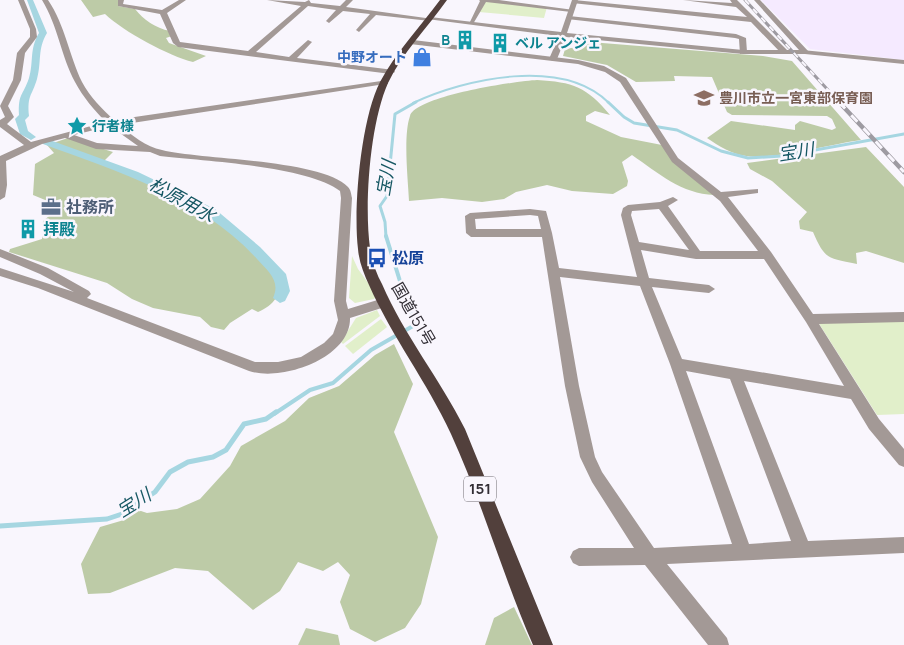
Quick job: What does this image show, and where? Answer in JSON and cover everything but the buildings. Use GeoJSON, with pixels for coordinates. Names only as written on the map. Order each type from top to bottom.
{"type":"FeatureCollection","features":[{"type":"Feature","properties":{"kind":"highway","name":"国道151号"},"geometry":{"type":"LineString","coordinates":[[444,0],[391,72],[385,82],[373,116],[362,228],[364,250],[384,303],[435,386],[459,435],[543,645]]}},
{"type":"Feature","properties":{"kind":"street"},"geometry":{"type":"LineString","coordinates":[[21,0],[33,29],[34,37],[21,53],[16,80],[4,106],[10,117],[1,124],[23,142],[31,145]]}},
{"type":"Feature","properties":{"kind":"street"},"geometry":{"type":"LineString","coordinates":[[45,0],[53,14],[81,87],[125,134],[149,150]]}},
{"type":"Feature","properties":{"kind":"street"},"geometry":{"type":"LineString","coordinates":[[121,0],[120,6],[163,12],[183,0]]}},
{"type":"Feature","properties":{"kind":"street"},"geometry":{"type":"LineString","coordinates":[[270,0],[308,2],[342,8],[563,35],[743,52],[805,52],[904,62]]}},
{"type":"Feature","properties":{"kind":"street"},"geometry":{"type":"LineString","coordinates":[[329,21],[350,0]]}},
{"type":"Feature","properties":{"kind":"street"},"geometry":{"type":"LineString","coordinates":[[686,0],[735,3],[785,52]]}},
{"type":"Feature","properties":{"kind":"street"},"geometry":{"type":"LineString","coordinates":[[757,0],[805,52]]}},
{"type":"Feature","properties":{"kind":"street"},"geometry":{"type":"LineString","coordinates":[[471,23],[483,1],[516,2],[572,10]]}},
{"type":"Feature","properties":{"kind":"street"},"geometry":{"type":"LineString","coordinates":[[553,59],[574,1],[613,3],[752,20]]}},
{"type":"Feature","properties":{"kind":"street"},"geometry":{"type":"LineString","coordinates":[[251,54],[308,2]]}},
{"type":"Feature","properties":{"kind":"street"},"geometry":{"type":"LineString","coordinates":[[350,20],[360,9]]}},
{"type":"Feature","properties":{"kind":"street"},"geometry":{"type":"LineString","coordinates":[[163,12],[177,43],[181,45],[391,72]]}},
{"type":"Feature","properties":{"kind":"street"},"geometry":{"type":"LineString","coordinates":[[359,30],[375,12]]}},
{"type":"Feature","properties":{"kind":"street"},"geometry":{"type":"LineString","coordinates":[[384,25],[393,14]]}},
{"type":"Feature","properties":{"kind":"street"},"geometry":{"type":"LineString","coordinates":[[569,18],[736,36],[742,38],[743,52]]}},
{"type":"Feature","properties":{"kind":"street"},"geometry":{"type":"LineString","coordinates":[[604,39],[608,22]]}},
{"type":"Feature","properties":{"kind":"street"},"geometry":{"type":"LineString","coordinates":[[291,59],[308,42]]}},
{"type":"Feature","properties":{"kind":"street"},"geometry":{"type":"LineString","coordinates":[[413,42],[590,64],[617,74],[623,80],[658,136],[683,167],[720,194],[766,255],[810,319],[874,424],[904,460]]}},
{"type":"Feature","properties":{"kind":"street"},"geometry":{"type":"LineString","coordinates":[[0,197],[2,185],[0,160],[31,145],[114,123],[385,82]]}},
{"type":"Feature","properties":{"kind":"street"},"geometry":{"type":"LineString","coordinates":[[0,272],[266,370],[290,367],[324,349],[339,335],[343,327],[344,315],[340,301],[347,206],[344,189],[338,183],[288,170],[149,150],[141,151],[96,146],[65,135]]}},
{"type":"Feature","properties":{"kind":"street"},"geometry":{"type":"LineString","coordinates":[[720,194],[754,191]]}},
{"type":"Feature","properties":{"kind":"street"},"geometry":{"type":"LineString","coordinates":[[696,254],[667,202],[628,208],[626,215],[644,282],[677,364],[743,551]]}},
{"type":"Feature","properties":{"kind":"street"},"geometry":{"type":"LineString","coordinates":[[547,233],[471,234],[470,216],[542,213],[547,233],[572,386],[588,457],[597,477],[650,557],[720,645]]}},
{"type":"Feature","properties":{"kind":"street"},"geometry":{"type":"LineString","coordinates":[[634,245],[696,254],[766,255]]}},
{"type":"Feature","properties":{"kind":"street"},"geometry":{"type":"LineString","coordinates":[[0,253],[38,267],[46,274],[82,292],[91,304]]}},
{"type":"Feature","properties":{"kind":"street"},"geometry":{"type":"LineString","coordinates":[[553,272],[709,289]]}},
{"type":"Feature","properties":{"kind":"street"},"geometry":{"type":"LineString","coordinates":[[344,315],[384,303]]}},
{"type":"Feature","properties":{"kind":"street"},"geometry":{"type":"LineString","coordinates":[[810,319],[904,317]]}},
{"type":"Feature","properties":{"kind":"street"},"geometry":{"type":"LineString","coordinates":[[677,364],[855,394]]}},
{"type":"Feature","properties":{"kind":"street"},"geometry":{"type":"LineString","coordinates":[[735,375],[802,548]]}},
{"type":"Feature","properties":{"kind":"street"},"geometry":{"type":"LineString","coordinates":[[579,557],[650,557],[802,548],[904,545]]}},
{"type":"Feature","properties":{"kind":"shaded area"},"geometry":{"type":"Polygon","coordinates":[[[761,0],[904,0],[904,60],[810,49],[761,0]]]}},
{"type":"Feature","properties":{"kind":"green space"},"geometry":{"type":"Polygon","coordinates":[[[81,0],[119,0],[118,6],[135,9],[150,23],[170,31],[172,36],[166,38],[169,43],[206,56],[193,62],[183,59],[135,36],[105,14],[93,17],[81,0]]]}},
{"type":"Feature","properties":{"kind":"green space"},"geometry":{"type":"Polygon","coordinates":[[[486,1],[547,7],[544,18],[479,12],[486,1]]]}},
{"type":"Feature","properties":{"kind":"green space"},"geometry":{"type":"Polygon","coordinates":[[[590,42],[763,56],[792,61],[861,140],[771,156],[757,157],[735,153],[707,138],[731,121],[795,130],[795,125],[800,121],[832,130],[836,128],[832,119],[827,116],[732,115],[727,112],[712,77],[674,76],[675,81],[636,82],[607,65],[563,56],[565,49],[583,46],[590,42]]]}},
{"type":"Feature","properties":{"kind":"green space"},"geometry":{"type":"Polygon","coordinates":[[[537,80],[560,82],[586,92],[610,115],[595,111],[586,116],[586,121],[621,137],[662,145],[714,195],[702,194],[681,187],[632,155],[622,162],[628,181],[627,186],[613,194],[572,191],[547,185],[516,192],[504,199],[482,202],[442,198],[409,201],[406,158],[407,135],[410,116],[416,109],[447,96],[509,83],[537,80]]]}},
{"type":"Feature","properties":{"kind":"green space"},"geometry":{"type":"Polygon","coordinates":[[[68,138],[113,152],[104,161],[210,212],[255,251],[281,278],[280,290],[276,299],[258,312],[252,309],[230,323],[224,330],[211,327],[200,317],[153,308],[132,299],[107,283],[9,252],[10,249],[42,239],[43,221],[49,216],[61,212],[61,199],[50,202],[33,195],[35,164],[54,153],[47,145],[68,138]]]}},
{"type":"Feature","properties":{"kind":"green space"},"geometry":{"type":"Polygon","coordinates":[[[866,147],[904,187],[904,263],[866,251],[856,253],[857,264],[833,259],[821,248],[813,232],[800,229],[799,221],[807,212],[772,181],[750,169],[747,163],[866,147]]]}},
{"type":"Feature","properties":{"kind":"green space"},"geometry":{"type":"Polygon","coordinates":[[[352,256],[358,269],[377,295],[374,299],[355,303],[349,298],[352,256]]]}},
{"type":"Feature","properties":{"kind":"green space"},"geometry":{"type":"Polygon","coordinates":[[[377,310],[380,316],[343,344],[341,342],[356,318],[377,310]]]}},
{"type":"Feature","properties":{"kind":"green space"},"geometry":{"type":"Polygon","coordinates":[[[381,319],[387,327],[353,354],[345,346],[381,319]]]}},
{"type":"Feature","properties":{"kind":"green space"},"geometry":{"type":"Polygon","coordinates":[[[818,322],[904,322],[904,414],[877,415],[818,322]]]}},
{"type":"Feature","properties":{"kind":"green space"},"geometry":{"type":"Polygon","coordinates":[[[394,344],[413,384],[394,432],[438,537],[421,604],[405,628],[375,642],[350,629],[340,602],[350,575],[338,562],[323,571],[298,562],[280,591],[253,610],[208,571],[175,568],[110,593],[88,594],[81,564],[100,527],[124,520],[138,510],[147,513],[177,509],[200,499],[230,466],[241,446],[285,421],[309,398],[339,386],[375,355],[394,344]]]}},
{"type":"Feature","properties":{"kind":"green space"},"geometry":{"type":"Polygon","coordinates":[[[514,607],[532,645],[485,645],[494,618],[514,607]]]}},
{"type":"Feature","properties":{"kind":"green space"},"geometry":{"type":"Polygon","coordinates":[[[306,628],[338,635],[340,645],[298,645],[306,628]]]}},
{"type":"Feature","properties":{"kind":"waterway","name":"松原用水"},"geometry":{"type":"LineString","coordinates":[[30,0],[43,33],[36,45],[33,78],[23,99],[24,116],[20,119],[23,132],[31,137]]}},
{"type":"Feature","properties":{"kind":"waterway","name":"宝川"},"geometry":{"type":"LineString","coordinates":[[413,103],[460,86],[514,76],[541,76],[566,80],[590,89],[609,103]]}},
{"type":"Feature","properties":{"kind":"waterway","name":"宝川"},"geometry":{"type":"LineString","coordinates":[[386,237],[385,222],[380,206],[387,196],[395,114],[416,102]]}},
{"type":"Feature","properties":{"kind":"waterway","name":"宝川"},"geometry":{"type":"LineString","coordinates":[[608,102],[624,117],[634,123],[677,130],[721,151],[748,158],[782,156],[904,134]]}},
{"type":"Feature","properties":{"kind":"waterway","name":"松原用水"},"geometry":{"type":"LineString","coordinates":[[47,142],[134,174],[211,212],[256,250],[281,277],[283,291],[280,298]]}},
{"type":"Feature","properties":{"kind":"waterway","name":"宝川"},"geometry":{"type":"LineString","coordinates":[[274,414],[310,390],[333,383],[371,350],[413,326],[415,320],[408,307],[386,236]]}},
{"type":"Feature","properties":{"kind":"waterway","name":"宝川"},"geometry":{"type":"LineString","coordinates":[[0,526],[107,519],[122,514],[155,492],[170,472],[188,462],[213,457],[226,450],[244,424],[266,419],[276,412]]}},
{"type":"Feature","properties":{"kind":"railway"},"geometry":{"type":"LineString","coordinates":[[745,0],[840,103]]}},
{"type":"Feature","properties":{"kind":"railway"},"geometry":{"type":"LineString","coordinates":[[839,102],[904,172]]}},
{"type":"Feature","properties":{"kind":"place","name":"B"},"geometry":{"type":"Point","coordinates":[465,40]}},
{"type":"Feature","properties":{"kind":"place","name":"ベル アンジェ"},"geometry":{"type":"Point","coordinates":[500,43]}},
{"type":"Feature","properties":{"kind":"place","name":"中野オート"},"geometry":{"type":"Point","coordinates":[422,57]}},
{"type":"Feature","properties":{"kind":"place","name":"豊川市立一宮東部保育園"},"geometry":{"type":"Point","coordinates":[704,98]}},
{"type":"Feature","properties":{"kind":"place","name":"行者様"},"geometry":{"type":"Point","coordinates":[77,126]}},
{"type":"Feature","properties":{"kind":"place","name":"社務所"},"geometry":{"type":"Point","coordinates":[51,207]}},
{"type":"Feature","properties":{"kind":"place","name":"拝殿"},"geometry":{"type":"Point","coordinates":[28,229]}},
{"type":"Feature","properties":{"kind":"place","name":"松原"},"geometry":{"type":"Point","coordinates":[377,258]}}]}
